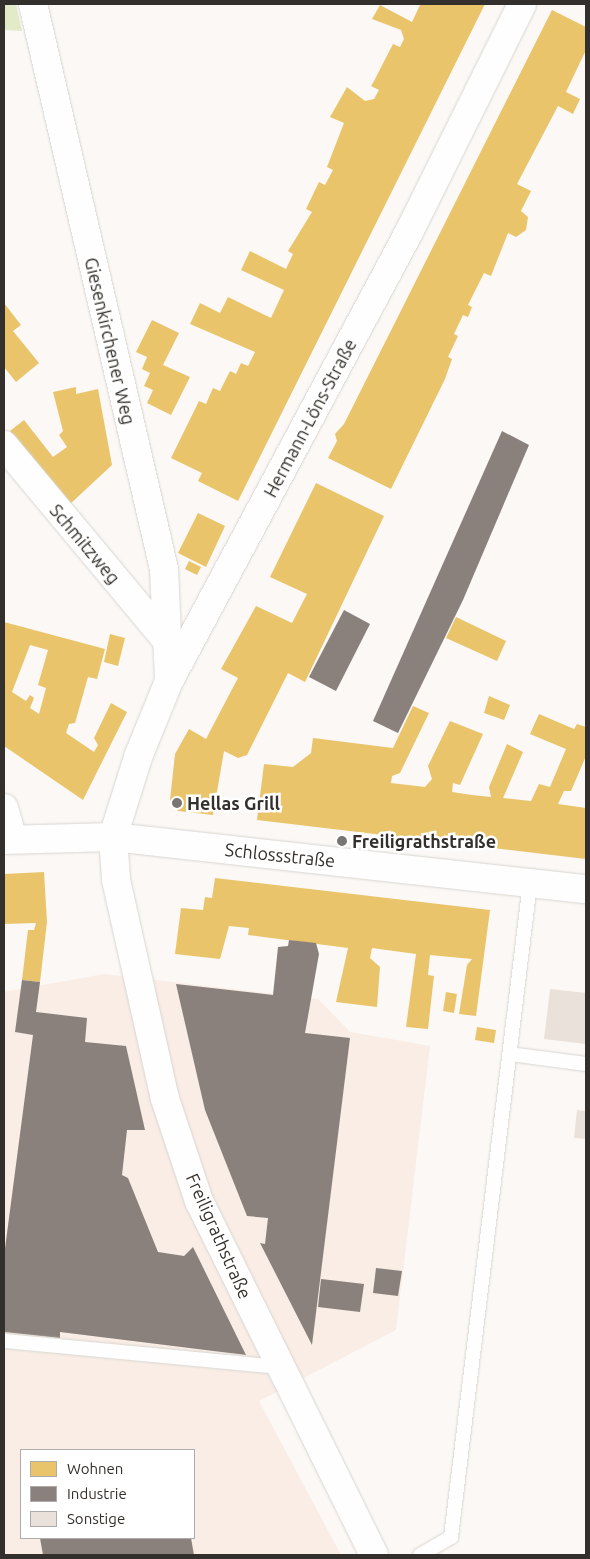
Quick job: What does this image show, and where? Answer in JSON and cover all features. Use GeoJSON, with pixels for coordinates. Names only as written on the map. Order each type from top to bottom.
{"type":"FeatureCollection","features":[{"type":"Feature","properties":{"kind":"street","name":"Giesenkirchener Weg"},"geometry":{"type":"LineString","coordinates":[[33,4],[164,569],[170,680]]}},
{"type":"Feature","properties":{"kind":"street","name":"Hermann-Löns-Straße"},"geometry":{"type":"LineString","coordinates":[[113,837],[138,757],[170,680],[408,232],[522,4]]}},
{"type":"Feature","properties":{"kind":"street","name":"Schmitzweg"},"geometry":{"type":"LineString","coordinates":[[4,445],[168,642]]}},
{"type":"Feature","properties":{"kind":"street"},"geometry":{"type":"LineString","coordinates":[[4,808],[8,839]]}},
{"type":"Feature","properties":{"kind":"street","name":"Schlossstraße"},"geometry":{"type":"LineString","coordinates":[[8,839],[113,837],[586,889]]}},
{"type":"Feature","properties":{"kind":"street","name":"Freiligrathstraße"},"geometry":{"type":"LineString","coordinates":[[113,837],[116,879],[165,1099],[199,1201],[278,1367],[374,1555]]}},
{"type":"Feature","properties":{"kind":"lane"},"geometry":{"type":"LineString","coordinates":[[420,1555],[452,1538],[530,883]]}},
{"type":"Feature","properties":{"kind":"lane"},"geometry":{"type":"LineString","coordinates":[[510,1054],[586,1064]]}},
{"type":"Feature","properties":{"kind":"lane"},"geometry":{"type":"LineString","coordinates":[[4,1341],[278,1367]]}},
{"type":"Feature","properties":{"kind":"shaded area"},"geometry":{"type":"Polygon","coordinates":[[[104,974],[318,999],[350,1032],[430,1046],[396,1330],[259,1401],[341,1555],[4,1555],[4,992],[104,974]]]}},
{"type":"Feature","properties":{"kind":"green space"},"geometry":{"type":"Polygon","coordinates":[[[4,4],[16,4],[22,31],[4,30],[4,4]]]}},
{"type":"Feature","properties":{"kind":"building: Wohnen"},"geometry":{"type":"Polygon","coordinates":[[[417,4],[485,4],[238,501],[198,481],[202,473],[171,458],[199,401],[206,404],[213,388],[220,391],[230,371],[236,374],[241,363],[248,366],[255,352],[190,324],[200,303],[220,313],[228,297],[271,318],[284,290],[241,270],[250,251],[286,269],[293,254],[288,251],[312,212],[306,209],[319,182],[325,185],[333,170],[327,167],[344,123],[330,117],[347,87],[365,101],[374,99],[379,90],[371,86],[393,44],[400,47],[404,39],[401,30],[372,19],[380,5],[412,22],[420,5],[417,4]]]}},
{"type":"Feature","properties":{"kind":"building: Wohnen"},"geometry":{"type":"Polygon","coordinates":[[[552,10],[586,27],[586,50],[566,92],[580,99],[573,114],[558,106],[517,184],[531,191],[521,211],[528,217],[526,230],[516,237],[508,233],[491,276],[484,273],[468,305],[472,307],[468,317],[463,315],[454,334],[458,336],[448,357],[452,359],[445,379],[391,489],[328,458],[337,441],[335,434],[344,424],[552,10]]]}},
{"type":"Feature","properties":{"kind":"building: Wohnen"},"geometry":{"type":"Polygon","coordinates":[[[4,303],[21,325],[13,331],[39,363],[16,382],[4,367],[4,303]]]}},
{"type":"Feature","properties":{"kind":"building: Wohnen"},"geometry":{"type":"Polygon","coordinates":[[[152,320],[179,333],[163,365],[190,377],[171,415],[147,403],[153,390],[144,386],[150,373],[142,369],[147,357],[136,352],[152,320]]]}},
{"type":"Feature","properties":{"kind":"building: Wohnen"},"geometry":{"type":"Polygon","coordinates":[[[76,387],[76,394],[98,389],[112,465],[69,505],[10,431],[24,420],[53,457],[67,447],[59,435],[63,431],[53,392],[76,387]]]}},
{"type":"Feature","properties":{"kind":"building: Wohnen"},"geometry":{"type":"Polygon","coordinates":[[[316,483],[384,516],[305,682],[288,673],[247,755],[238,758],[224,751],[213,815],[178,811],[170,800],[175,754],[189,729],[206,739],[238,678],[221,669],[256,606],[292,623],[307,594],[270,577],[316,483]]]}},
{"type":"Feature","properties":{"kind":"building: Wohnen"},"geometry":{"type":"Polygon","coordinates":[[[198,513],[225,526],[206,567],[178,553],[198,513]]]}},
{"type":"Feature","properties":{"kind":"building: Wohnen"},"geometry":{"type":"Polygon","coordinates":[[[189,561],[201,567],[197,575],[185,569],[189,561]]]}},
{"type":"Feature","properties":{"kind":"building: Wohnen"},"geometry":{"type":"Polygon","coordinates":[[[456,617],[506,641],[497,661],[446,638],[456,617]]]}},
{"type":"Feature","properties":{"kind":"building: Wohnen"},"geometry":{"type":"Polygon","coordinates":[[[4,622],[105,649],[97,679],[88,677],[75,723],[69,724],[66,733],[94,752],[98,745],[94,738],[111,703],[127,712],[83,800],[4,746],[4,622]],[[30,645],[12,692],[26,701],[30,695],[34,698],[30,708],[39,714],[46,688],[38,685],[48,650],[30,645]]]}},
{"type":"Feature","properties":{"kind":"building: Wohnen"},"geometry":{"type":"Polygon","coordinates":[[[110,634],[125,638],[118,666],[104,662],[110,634]]]}},
{"type":"Feature","properties":{"kind":"building: Wohnen"},"geometry":{"type":"Polygon","coordinates":[[[489,696],[510,705],[504,720],[484,713],[489,696]]]}},
{"type":"Feature","properties":{"kind":"building: Wohnen"},"geometry":{"type":"Polygon","coordinates":[[[413,706],[429,713],[400,773],[392,776],[391,783],[425,787],[432,779],[428,766],[450,721],[483,734],[460,785],[453,783],[452,792],[472,795],[491,797],[489,787],[507,744],[523,752],[503,798],[531,801],[539,784],[550,787],[566,749],[530,734],[539,714],[574,729],[577,724],[586,727],[586,756],[571,791],[564,791],[558,804],[586,808],[586,859],[257,820],[264,764],[293,767],[311,753],[313,738],[393,748],[413,706]]]}},
{"type":"Feature","properties":{"kind":"building: Wohnen"},"geometry":{"type":"Polygon","coordinates":[[[44,872],[47,922],[40,982],[22,980],[28,930],[34,930],[36,923],[4,924],[4,874],[44,872]]]}},
{"type":"Feature","properties":{"kind":"building: Wohnen"},"geometry":{"type":"Polygon","coordinates":[[[215,878],[490,910],[476,1016],[459,1014],[467,965],[472,959],[430,955],[428,975],[434,976],[428,1029],[406,1027],[416,954],[372,948],[370,958],[380,967],[377,1007],[336,1002],[348,948],[248,935],[249,928],[229,926],[220,959],[175,954],[181,908],[203,910],[205,897],[212,898],[215,878]]]}},
{"type":"Feature","properties":{"kind":"building: Wohnen"},"geometry":{"type":"Polygon","coordinates":[[[446,992],[457,994],[454,1013],[443,1011],[446,992]]]}},
{"type":"Feature","properties":{"kind":"building: Wohnen"},"geometry":{"type":"Polygon","coordinates":[[[477,1027],[496,1030],[494,1043],[475,1040],[477,1027]]]}},
{"type":"Feature","properties":{"kind":"building: Industrie"},"geometry":{"type":"Polygon","coordinates":[[[502,431],[529,445],[463,600],[398,733],[373,721],[502,431]]]}},
{"type":"Feature","properties":{"kind":"building: Industrie"},"geometry":{"type":"Polygon","coordinates":[[[344,610],[370,624],[336,691],[309,677],[344,610]]]}},
{"type":"Feature","properties":{"kind":"building: Industrie"},"geometry":{"type":"Polygon","coordinates":[[[289,940],[316,943],[319,954],[305,1033],[350,1038],[312,1345],[260,1243],[265,1244],[268,1218],[247,1216],[205,1110],[176,984],[273,995],[278,947],[288,946],[289,940]]]}},
{"type":"Feature","properties":{"kind":"building: Industrie"},"geometry":{"type":"Polygon","coordinates":[[[22,980],[40,982],[36,1012],[87,1018],[85,1042],[126,1046],[145,1130],[127,1130],[122,1175],[128,1178],[158,1252],[184,1256],[193,1247],[246,1355],[60,1332],[60,1338],[4,1332],[4,1256],[33,1035],[15,1032],[22,980]]]}},
{"type":"Feature","properties":{"kind":"building: Industrie"},"geometry":{"type":"Polygon","coordinates":[[[376,1268],[402,1271],[398,1296],[373,1293],[376,1268]]]}},
{"type":"Feature","properties":{"kind":"building: Industrie"},"geometry":{"type":"Polygon","coordinates":[[[321,1279],[364,1284],[360,1312],[318,1307],[321,1279]]]}},
{"type":"Feature","properties":{"kind":"building: Industrie"},"geometry":{"type":"Polygon","coordinates":[[[40,1539],[191,1539],[194,1555],[43,1555],[40,1539]]]}},
{"type":"Feature","properties":{"kind":"building: Sonstige"},"geometry":{"type":"Polygon","coordinates":[[[550,989],[586,993],[586,1044],[544,1039],[550,989]]]}},
{"type":"Feature","properties":{"kind":"building: Sonstige"},"geometry":{"type":"Polygon","coordinates":[[[577,1110],[586,1111],[586,1139],[574,1138],[577,1110]]]}},
{"type":"Feature","properties":{"kind":"place","name":"Hellas Grill"},"geometry":{"type":"Point","coordinates":[177,803]}},
{"type":"Feature","properties":{"kind":"place","name":"Freiligrathstraße"},"geometry":{"type":"Point","coordinates":[342,841]}}]}
